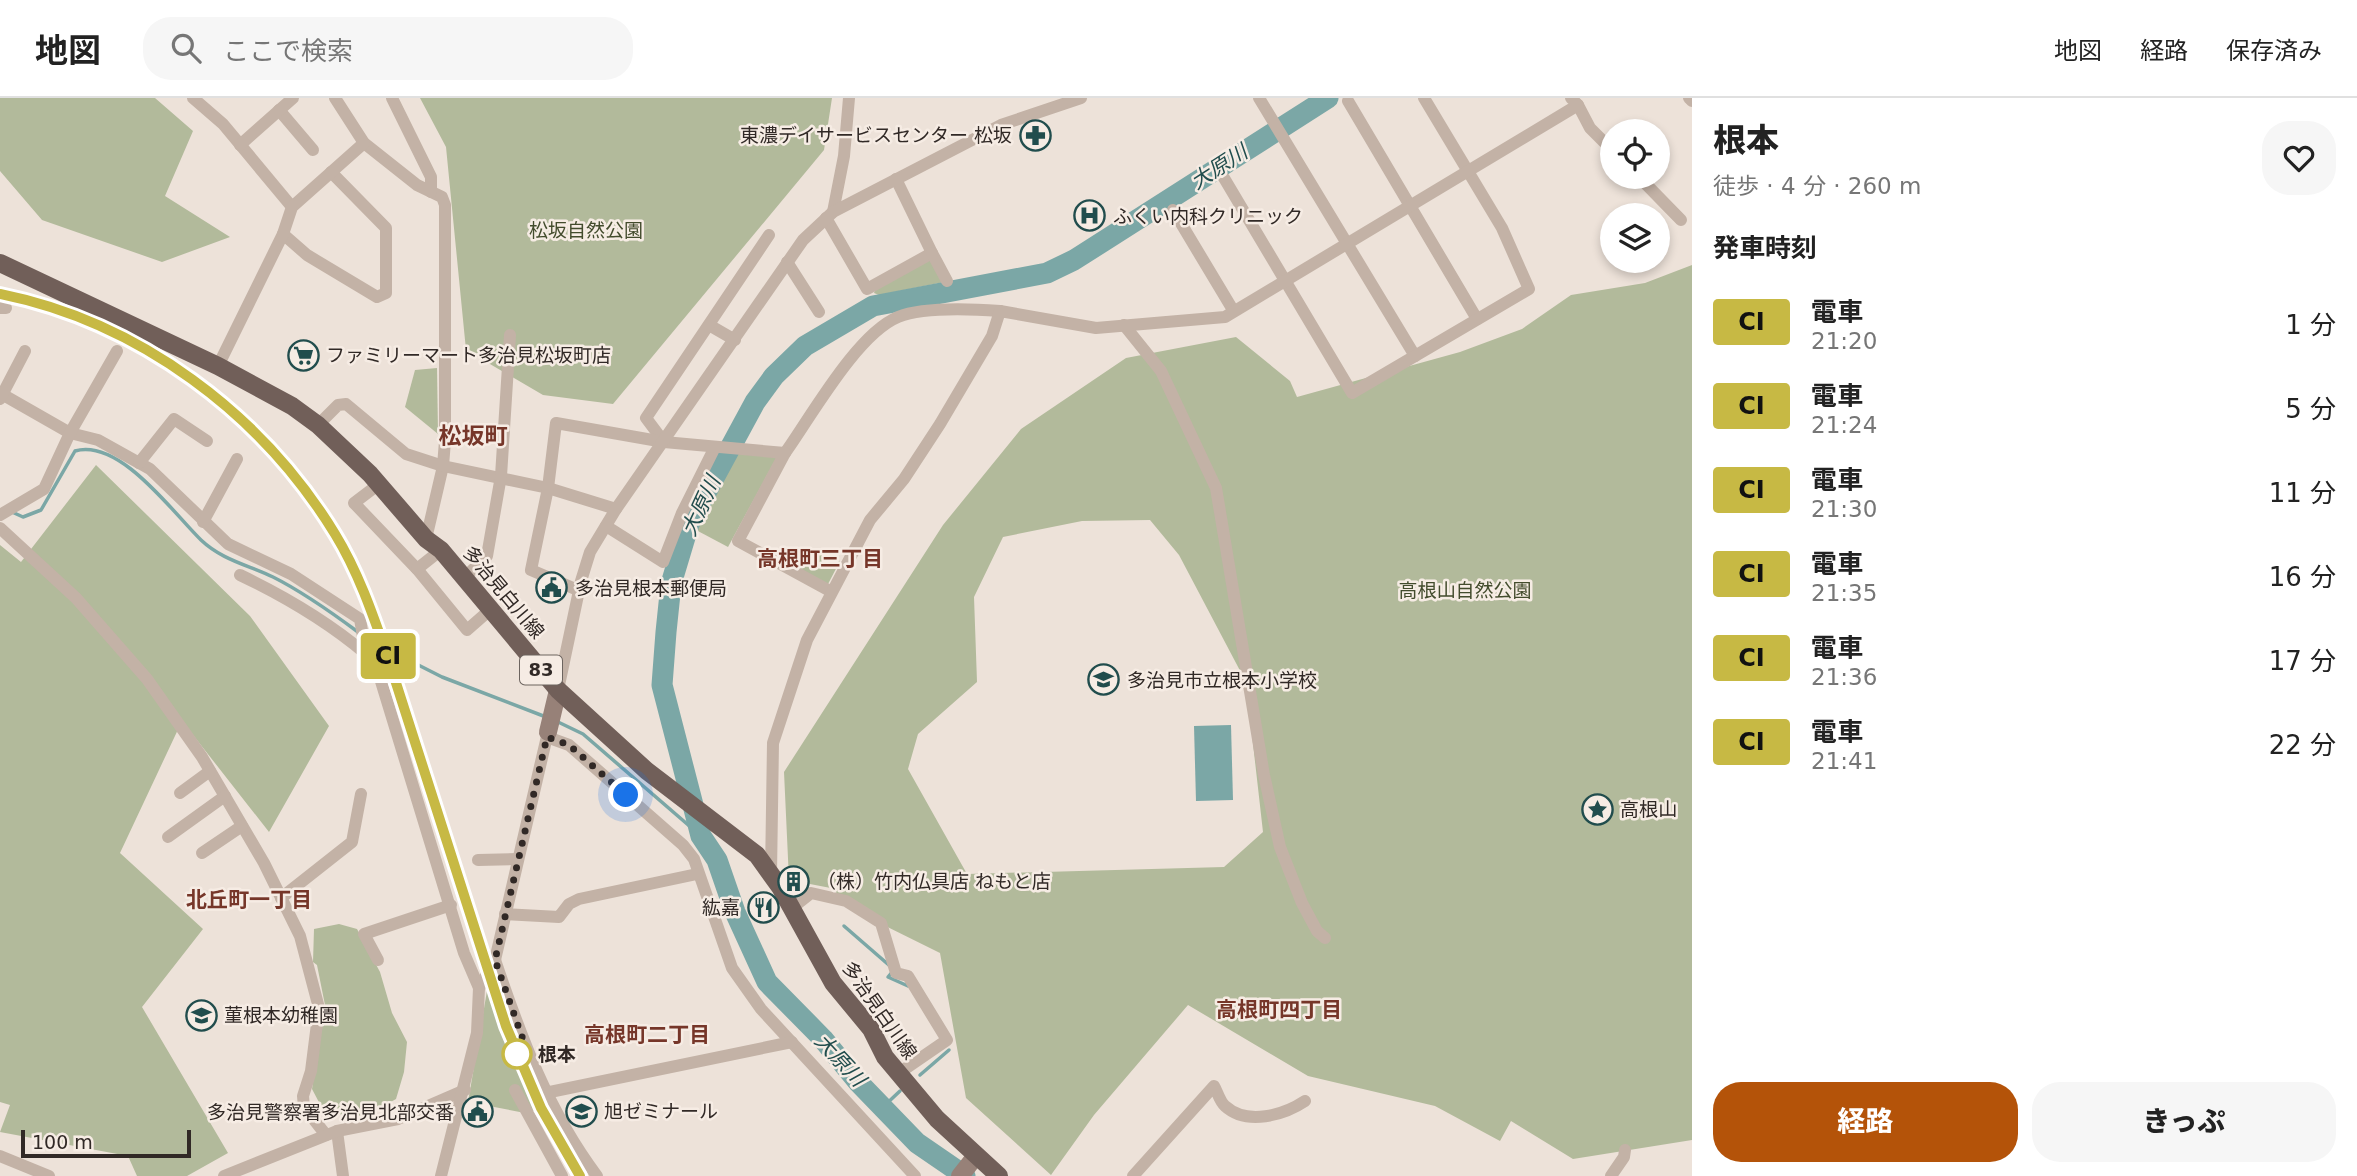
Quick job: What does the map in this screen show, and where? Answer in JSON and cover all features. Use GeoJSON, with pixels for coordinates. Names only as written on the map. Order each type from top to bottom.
{"type":"FeatureCollection","features":[{"type":"Feature","properties":{"kind":"main road","name":"多治見白川線"},"geometry":{"type":"LineString","coordinates":[[0,263],[218,366],[292,406],[318,425],[379,484],[491,609],[558,690],[647,771],[757,855],[792,908],[833,983],[871,1029],[885,1057],[937,1119],[968,1166],[999,1176]]}},
{"type":"Feature","properties":{"kind":"street"},"geometry":{"type":"LineString","coordinates":[[192,98],[223,124],[292,207]]}},
{"type":"Feature","properties":{"kind":"street"},"geometry":{"type":"LineString","coordinates":[[240,145],[293,98]]}},
{"type":"Feature","properties":{"kind":"street"},"geometry":{"type":"LineString","coordinates":[[335,98],[364,143],[417,185],[442,197],[445,205],[443,466],[434,545],[416,569]]}},
{"type":"Feature","properties":{"kind":"street"},"geometry":{"type":"LineString","coordinates":[[392,98],[431,177],[431,192]]}},
{"type":"Feature","properties":{"kind":"street"},"geometry":{"type":"LineString","coordinates":[[849,98],[844,156],[829,215],[867,289],[933,253]]}},
{"type":"Feature","properties":{"kind":"street"},"geometry":{"type":"LineString","coordinates":[[479,988],[495,960],[590,552],[616,509],[787,262],[829,215],[1037,104],[1080,98]]}},
{"type":"Feature","properties":{"kind":"street"},"geometry":{"type":"LineString","coordinates":[[1259,98],[1415,356]]}},
{"type":"Feature","properties":{"kind":"street"},"geometry":{"type":"LineString","coordinates":[[1224,178],[1352,393],[1529,289],[1502,228],[1424,98]]}},
{"type":"Feature","properties":{"kind":"street"},"geometry":{"type":"LineString","coordinates":[[1349,101],[1477,319]]}},
{"type":"Feature","properties":{"kind":"street"},"geometry":{"type":"LineString","coordinates":[[830,591],[738,541],[785,453],[867,337],[899,317],[968,308],[1096,328],[1225,317],[1468,172],[1574,102],[1590,128],[1600,138]]}},
{"type":"Feature","properties":{"kind":"street"},"geometry":{"type":"LineString","coordinates":[[279,110],[313,150]]}},
{"type":"Feature","properties":{"kind":"street"},"geometry":{"type":"LineString","coordinates":[[218,366],[283,234],[292,207],[364,143]]}},
{"type":"Feature","properties":{"kind":"street"},"geometry":{"type":"LineString","coordinates":[[283,234],[307,255],[376,297],[386,293],[386,228],[331,172]]}},
{"type":"Feature","properties":{"kind":"street"},"geometry":{"type":"LineString","coordinates":[[896,180],[947,281]]}},
{"type":"Feature","properties":{"kind":"street"},"geometry":{"type":"LineString","coordinates":[[1651,189],[1681,220]]}},
{"type":"Feature","properties":{"kind":"street"},"geometry":{"type":"LineString","coordinates":[[1173,210],[1233,310]]}},
{"type":"Feature","properties":{"kind":"street"},"geometry":{"type":"LineString","coordinates":[[664,442],[646,418],[769,235]]}},
{"type":"Feature","properties":{"kind":"street"},"geometry":{"type":"LineString","coordinates":[[787,262],[819,312]]}},
{"type":"Feature","properties":{"kind":"street"},"geometry":{"type":"LineString","coordinates":[[771,874],[773,743],[807,640],[830,591],[870,520],[904,479],[940,424],[992,336],[1000,311]]}},
{"type":"Feature","properties":{"kind":"street"},"geometry":{"type":"LineString","coordinates":[[709,325],[735,340]]}},
{"type":"Feature","properties":{"kind":"street"},"geometry":{"type":"LineString","coordinates":[[1124,325],[1161,371],[1216,488],[1264,775],[1280,847],[1302,904],[1317,931],[1325,938]]}},
{"type":"Feature","properties":{"kind":"street"},"geometry":{"type":"LineString","coordinates":[[464,578],[487,556],[502,476],[510,335]]}},
{"type":"Feature","properties":{"kind":"street"},"geometry":{"type":"LineString","coordinates":[[25,351],[1,396],[70,433],[98,440],[150,470],[228,544],[291,574],[360,619],[366,654]]}},
{"type":"Feature","properties":{"kind":"street"},"geometry":{"type":"LineString","coordinates":[[0,515],[44,489],[70,433],[117,351]]}},
{"type":"Feature","properties":{"kind":"street"},"geometry":{"type":"LineString","coordinates":[[318,425],[338,405],[346,404],[406,454],[443,466],[502,476],[548,488],[616,509]]}},
{"type":"Feature","properties":{"kind":"street"},"geometry":{"type":"LineString","coordinates":[[139,463],[174,419],[206,441]]}},
{"type":"Feature","properties":{"kind":"street"},"geometry":{"type":"LineString","coordinates":[[580,591],[531,570],[548,488],[556,423],[664,442],[785,453]]}},
{"type":"Feature","properties":{"kind":"street"},"geometry":{"type":"LineString","coordinates":[[606,526],[663,562],[682,513],[715,447]]}},
{"type":"Feature","properties":{"kind":"street"},"geometry":{"type":"LineString","coordinates":[[203,522],[237,459]]}},
{"type":"Feature","properties":{"kind":"street"},"geometry":{"type":"LineString","coordinates":[[379,484],[354,503],[416,569],[467,630],[491,609]]}},
{"type":"Feature","properties":{"kind":"street"},"geometry":{"type":"LineString","coordinates":[[0,528],[76,598],[139,670],[210,771],[281,898],[300,936],[319,1008],[311,1071],[303,1096],[304,1107],[331,1133],[343,1176]]}},
{"type":"Feature","properties":{"kind":"street"},"geometry":{"type":"LineString","coordinates":[[240,575],[301,606],[330,625],[376,665],[464,953],[479,988],[477,1033],[465,1090],[441,1176]]}},
{"type":"Feature","properties":{"kind":"street"},"geometry":{"type":"LineString","coordinates":[[547,735],[569,745],[682,845],[694,859],[697,874],[733,968],[761,1009],[915,1176]]}},
{"type":"Feature","properties":{"kind":"street"},"geometry":{"type":"LineString","coordinates":[[180,793],[210,771]]}},
{"type":"Feature","properties":{"kind":"street"},"geometry":{"type":"LineString","coordinates":[[281,898],[352,842],[361,794]]}},
{"type":"Feature","properties":{"kind":"street"},"geometry":{"type":"LineString","coordinates":[[168,837],[225,796]]}},
{"type":"Feature","properties":{"kind":"street"},"geometry":{"type":"LineString","coordinates":[[202,853],[242,826]]}},
{"type":"Feature","properties":{"kind":"street"},"geometry":{"type":"LineString","coordinates":[[478,860],[517,859]]}},
{"type":"Feature","properties":{"kind":"street"},"geometry":{"type":"LineString","coordinates":[[505,914],[559,916],[569,904],[579,899],[697,874]]}},
{"type":"Feature","properties":{"kind":"street"},"geometry":{"type":"LineString","coordinates":[[792,908],[811,893],[846,901],[881,923],[896,974],[908,976],[947,1040],[900,1073]]}},
{"type":"Feature","properties":{"kind":"street"},"geometry":{"type":"LineString","coordinates":[[378,960],[364,934],[451,905]]}},
{"type":"Feature","properties":{"kind":"street"},"geometry":{"type":"LineString","coordinates":[[495,960],[519,1030],[545,1093],[597,1176]]}},
{"type":"Feature","properties":{"kind":"street"},"geometry":{"type":"LineString","coordinates":[[545,1093],[793,1042]]}},
{"type":"Feature","properties":{"kind":"street"},"geometry":{"type":"LineString","coordinates":[[1133,1176],[1214,1086],[1225,1106],[1253,1118],[1289,1111],[1305,1101]]}},
{"type":"Feature","properties":{"kind":"street"},"geometry":{"type":"LineString","coordinates":[[224,1176],[331,1133],[398,1119],[465,1090]]}},
{"type":"Feature","properties":{"kind":"street"},"geometry":{"type":"LineString","coordinates":[[515,1090],[562,1176]]}},
{"type":"Feature","properties":{"kind":"street"},"geometry":{"type":"LineString","coordinates":[[1611,1176],[1624,1157],[1625,1150]]}},
{"type":"Feature","properties":{"kind":"street"},"geometry":{"type":"LineString","coordinates":[[0,1156],[49,1176]]}},
{"type":"Feature","properties":{"kind":"green space"},"geometry":{"type":"Polygon","coordinates":[[[0,98],[155,98],[193,131],[165,196],[230,237],[162,262],[42,220],[0,171],[0,98]]]}},
{"type":"Feature","properties":{"kind":"green space","name":"松坂自然公園"},"geometry":{"type":"Polygon","coordinates":[[[420,98],[832,98],[824,150],[613,404],[543,395],[466,350],[446,147],[420,98]]]}},
{"type":"Feature","properties":{"kind":"green space"},"geometry":{"type":"Polygon","coordinates":[[[927,259],[934,261],[944,282],[879,295],[874,293],[876,288],[927,259]]]}},
{"type":"Feature","properties":{"kind":"green space","name":"高根山自然公園"},"geometry":{"type":"Polygon","coordinates":[[[1692,265],[1692,1140],[1573,1159],[1511,1121],[1500,1141],[1435,1106],[1308,1076],[1188,1005],[1094,1115],[1051,1175],[966,1098],[940,953],[837,902],[836,889],[789,880],[784,772],[943,525],[1021,429],[1126,358],[1236,337],[1290,381],[1297,397],[1460,352],[1522,329],[1571,295],[1645,283],[1692,265]],[[1150,520],[1082,521],[1003,537],[974,597],[977,682],[918,734],[908,769],[967,874],[1224,867],[1263,832],[1246,682],[1179,555],[1150,520]]]}},
{"type":"Feature","properties":{"kind":"green space"},"geometry":{"type":"Polygon","coordinates":[[[437,368],[438,434],[405,407],[415,370],[437,368]]]}},
{"type":"Feature","properties":{"kind":"green space"},"geometry":{"type":"Polygon","coordinates":[[[733,453],[777,457],[728,547],[696,530],[733,453]]]}},
{"type":"Feature","properties":{"kind":"green space"},"geometry":{"type":"Polygon","coordinates":[[[96,465],[250,616],[329,726],[269,832],[182,721],[120,853],[203,929],[142,1007],[228,1153],[187,1176],[137,1176],[128,1156],[0,1132],[10,1105],[0,1102],[0,545],[21,562],[96,465]]]}},
{"type":"Feature","properties":{"kind":"green space"},"geometry":{"type":"Polygon","coordinates":[[[807,551],[840,561],[827,586],[790,566],[807,551]]]}},
{"type":"Feature","properties":{"kind":"green space"},"geometry":{"type":"Polygon","coordinates":[[[339,924],[357,929],[380,972],[392,1013],[407,1042],[404,1072],[396,1099],[360,1116],[344,1115],[322,1108],[312,1089],[325,1005],[317,965],[313,962],[314,929],[339,924]]]}},
{"type":"Feature","properties":{"kind":"green space"},"geometry":{"type":"Polygon","coordinates":[[[488,985],[538,1110],[525,1113],[468,1102],[488,985]]]}},
{"type":"Feature","properties":{"kind":"water"},"geometry":{"type":"Polygon","coordinates":[[[1231,725],[1233,800],[1196,801],[1194,726],[1231,725]]]}},
{"type":"Feature","properties":{"kind":"waterway","name":"大原川"},"geometry":{"type":"LineString","coordinates":[[965,1176],[917,1143],[859,1083],[823,1039],[767,982],[735,912],[717,860],[701,836],[662,685],[671,584],[689,524],[755,402],[774,376],[805,346],[873,306],[1047,273],[1074,260],[1328,98]]}},
{"type":"Feature","properties":{"kind":"waterway"},"geometry":{"type":"LineString","coordinates":[[12,512],[23,517],[41,510],[75,451],[92,450],[110,456],[144,480],[209,547],[295,589],[358,632]]}},
{"type":"Feature","properties":{"kind":"waterway"},"geometry":{"type":"LineString","coordinates":[[367,639],[442,677],[546,717]]}},
{"type":"Feature","properties":{"kind":"waterway"},"geometry":{"type":"LineString","coordinates":[[556,721],[583,734],[701,836]]}},
{"type":"Feature","properties":{"kind":"waterway"},"geometry":{"type":"LineString","coordinates":[[844,926],[890,966]]}},
{"type":"Feature","properties":{"kind":"waterway"},"geometry":{"type":"LineString","coordinates":[[893,971],[888,977],[908,986]]}},
{"type":"Feature","properties":{"kind":"waterway"},"geometry":{"type":"LineString","coordinates":[[920,1075],[949,1050]]}},
{"type":"Feature","properties":{"kind":"waterway"},"geometry":{"type":"LineString","coordinates":[[883,1107],[900,1091]]}},
{"type":"Feature","properties":{"kind":"railway"},"geometry":{"type":"LineString","coordinates":[[0,294],[51,307],[101,326],[148,351],[192,380],[234,413],[271,450],[305,490],[335,534],[372,612],[514,1046],[541,1108],[580,1176]]}},
{"type":"Feature","properties":{"kind":"train","name":"CI"},"geometry":{"type":"LineString","coordinates":[[0,294],[47,306],[109,330],[186,374],[247,424],[278,457],[302,485],[336,536],[370,608],[389,661],[498,1005],[527,1079],[580,1176]]}},
{"type":"Feature","properties":{"kind":"place","name":"東濃デイサービスセンター 松坂"},"geometry":{"type":"Point","coordinates":[1035,135]}},
{"type":"Feature","properties":{"kind":"place","name":"ふくい内科クリニック"},"geometry":{"type":"Point","coordinates":[1090,216]}},
{"type":"Feature","properties":{"kind":"place","name":"ファミリーマート多治見松坂町店"},"geometry":{"type":"Point","coordinates":[303,355]}},
{"type":"Feature","properties":{"kind":"place","name":"多治見根本郵便局"},"geometry":{"type":"Point","coordinates":[552,588]}},
{"type":"Feature","properties":{"kind":"place","name":"多治見市立根本小学校"},"geometry":{"type":"Point","coordinates":[1104,680]}},
{"type":"Feature","properties":{"kind":"place","name":"高根山"},"geometry":{"type":"Point","coordinates":[1597,809]}},
{"type":"Feature","properties":{"kind":"place","name":"（株）竹内仏具店 ねもと店"},"geometry":{"type":"Point","coordinates":[794,881]}},
{"type":"Feature","properties":{"kind":"place","name":"紘嘉"},"geometry":{"type":"Point","coordinates":[763,907]}},
{"type":"Feature","properties":{"kind":"place","name":"菫根本幼稚園"},"geometry":{"type":"Point","coordinates":[201,1015]}},
{"type":"Feature","properties":{"kind":"place","name":"根本"},"geometry":{"type":"Point","coordinates":[517,1054]}},
{"type":"Feature","properties":{"kind":"place","name":"旭ゼミナール"},"geometry":{"type":"Point","coordinates":[581,1111]}},
{"type":"Feature","properties":{"kind":"place","name":"多治見警察署多治見北部交番"},"geometry":{"type":"Point","coordinates":[477,1112]}},
{"type":"Feature","properties":{"kind":"district","name":"松坂町"},"geometry":{"type":"Point","coordinates":[473,436]}},
{"type":"Feature","properties":{"kind":"district","name":"高根町三丁目"},"geometry":{"type":"Point","coordinates":[820,559]}},
{"type":"Feature","properties":{"kind":"district","name":"北丘町一丁目"},"geometry":{"type":"Point","coordinates":[249,900]}},
{"type":"Feature","properties":{"kind":"district","name":"高根町四丁目"},"geometry":{"type":"Point","coordinates":[1279,1010]}},
{"type":"Feature","properties":{"kind":"district","name":"高根町二丁目"},"geometry":{"type":"Point","coordinates":[647,1035]}},
{"type":"Feature","properties":{"kind":"route"},"geometry":{"type":"LineString","coordinates":[[517,1054],[527,1051],[495,960],[547,737],[569,745],[626,795]]}}]}
